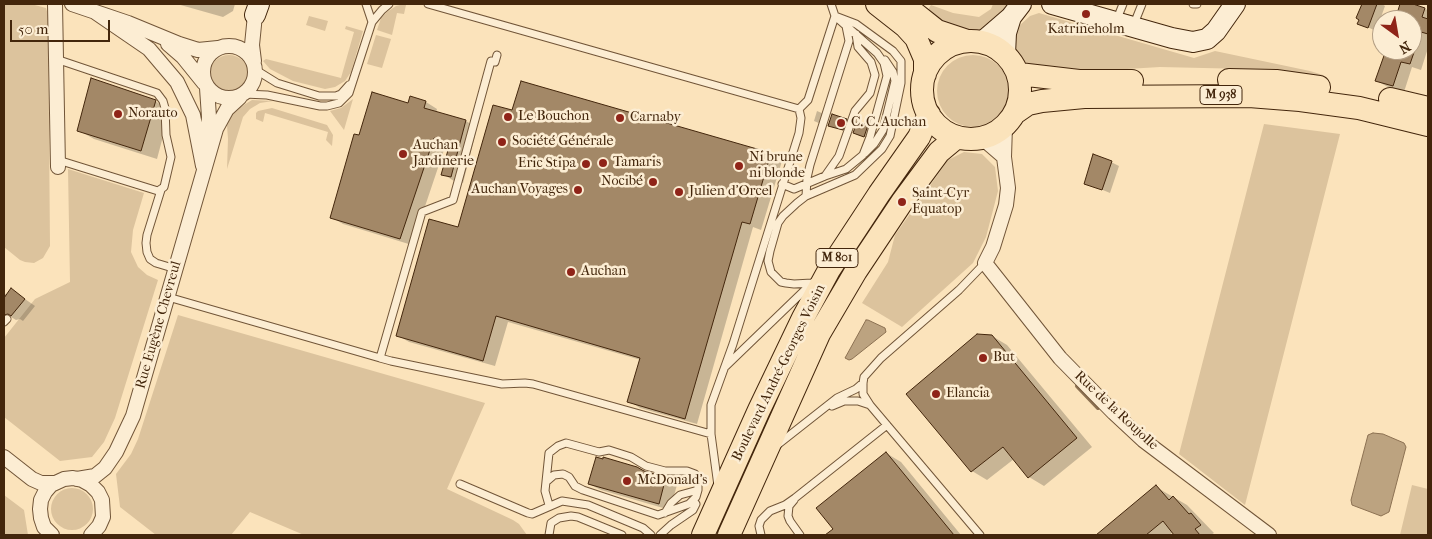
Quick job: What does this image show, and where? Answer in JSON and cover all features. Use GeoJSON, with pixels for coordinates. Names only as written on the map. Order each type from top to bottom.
{"type":"FeatureCollection","features":[{"type":"Feature","properties":{"kind":"main road"},"geometry":{"type":"LineString","coordinates":[[877,4],[905,26],[916,38],[925,59],[925,74],[922,87],[924,101],[929,114],[941,128],[957,137],[970,139],[982,138],[994,133],[1010,119],[1019,101],[1019,74],[1005,54],[994,46],[937,31],[903,4]]}},
{"type":"Feature","properties":{"kind":"main road"},"geometry":{"type":"LineString","coordinates":[[925,74],[934,59],[942,51],[954,44],[974,42]]}},
{"type":"Feature","properties":{"kind":"main road","name":"M 938"},"geometry":{"type":"LineString","coordinates":[[1019,74],[1079,81],[1276,81],[1370,95],[1428,108]]}},
{"type":"Feature","properties":{"kind":"main road","name":"M 938"},"geometry":{"type":"LineString","coordinates":[[1010,119],[1028,104],[1042,101],[1084,97],[1249,96],[1300,100],[1359,108],[1428,125]]}},
{"type":"Feature","properties":{"kind":"main road","name":"Boulevard André-Georges Voisin"},"geometry":{"type":"LineString","coordinates":[[703,535],[821,276],[920,137],[929,114]]}},
{"type":"Feature","properties":{"kind":"main road","name":"Boulevard André-Georges Voisin"},"geometry":{"type":"LineString","coordinates":[[729,535],[819,334],[856,271],[902,202],[939,152],[957,137]]}},
{"type":"Feature","properties":{"kind":"street"},"geometry":{"type":"LineString","coordinates":[[56,4],[58,164]]}},
{"type":"Feature","properties":{"kind":"street"},"geometry":{"type":"LineString","coordinates":[[72,4],[198,50],[236,47],[244,51],[255,66]]}},
{"type":"Feature","properties":{"kind":"street"},"geometry":{"type":"LineString","coordinates":[[1052,4],[1124,18],[1193,42],[1210,38],[1231,5]]}},
{"type":"Feature","properties":{"kind":"street"},"geometry":{"type":"LineString","coordinates":[[157,36],[183,57],[216,96],[232,99],[242,96],[253,84],[255,66],[252,45],[257,9]]}},
{"type":"Feature","properties":{"kind":"street"},"geometry":{"type":"LineString","coordinates":[[206,86],[203,76],[205,61],[210,54],[239,39],[257,9]]}},
{"type":"Feature","properties":{"kind":"street"},"geometry":{"type":"LineString","coordinates":[[92,10],[149,49],[177,82],[193,115],[204,173]]}},
{"type":"Feature","properties":{"kind":"street"},"geometry":{"type":"LineString","coordinates":[[974,42],[1016,10]]}},
{"type":"Feature","properties":{"kind":"street"},"geometry":{"type":"LineString","coordinates":[[1005,54],[1006,33],[1016,10]]}},
{"type":"Feature","properties":{"kind":"street","name":"Rue Eugène Chevreul"},"geometry":{"type":"LineString","coordinates":[[204,173],[208,131],[206,86]]}},
{"type":"Feature","properties":{"kind":"street","name":"Rue Eugène Chevreul"},"geometry":{"type":"LineString","coordinates":[[98,492],[98,479],[101,472],[116,452],[133,416],[216,129],[227,109],[242,96]]}},
{"type":"Feature","properties":{"kind":"street"},"geometry":{"type":"LineString","coordinates":[[985,263],[993,247],[1006,204],[1008,188],[1004,157],[1010,119]]}},
{"type":"Feature","properties":{"kind":"street"},"geometry":{"type":"LineString","coordinates":[[982,138],[1004,157]]}},
{"type":"Feature","properties":{"kind":"street","name":"Rue de la Roujolle"},"geometry":{"type":"LineString","coordinates":[[985,263],[1060,358],[1143,440],[1269,535]]}},
{"type":"Feature","properties":{"kind":"street"},"geometry":{"type":"LineString","coordinates":[[4,457],[38,486],[41,500],[40,514],[47,532]]}},
{"type":"Feature","properties":{"kind":"street"},"geometry":{"type":"LineString","coordinates":[[41,500],[48,489],[55,483],[64,479],[95,476],[101,472]]}},
{"type":"Feature","properties":{"kind":"street"},"geometry":{"type":"LineString","coordinates":[[32,479],[42,483],[55,483]]}},
{"type":"Feature","properties":{"kind":"street"},"geometry":{"type":"LineString","coordinates":[[77,479],[87,482],[98,492],[103,504],[103,517],[108,535]]}},
{"type":"Feature","properties":{"kind":"street"},"geometry":{"type":"LineString","coordinates":[[91,535],[99,526],[103,517]]}},
{"type":"Feature","properties":{"kind":"lane"},"geometry":{"type":"LineString","coordinates":[[366,4],[372,22]]}},
{"type":"Feature","properties":{"kind":"lane"},"geometry":{"type":"LineString","coordinates":[[242,96],[267,95],[310,105],[328,106],[340,102],[350,93],[352,81],[372,22],[389,4]]}},
{"type":"Feature","properties":{"kind":"lane"},"geometry":{"type":"LineString","coordinates":[[428,4],[799,109]]}},
{"type":"Feature","properties":{"kind":"lane"},"geometry":{"type":"LineString","coordinates":[[782,184],[794,189],[846,169],[874,144],[883,130],[895,81],[894,72],[888,63],[835,16],[831,4]]}},
{"type":"Feature","properties":{"kind":"lane"},"geometry":{"type":"LineString","coordinates":[[1124,18],[1142,4]]}},
{"type":"Feature","properties":{"kind":"lane"},"geometry":{"type":"LineString","coordinates":[[799,109],[808,100],[835,16]]}},
{"type":"Feature","properties":{"kind":"lane"},"geometry":{"type":"LineString","coordinates":[[821,276],[794,284],[781,282],[771,272],[768,261],[778,224],[790,208],[806,196],[849,178],[863,168],[882,149],[890,136],[902,83],[901,61],[893,51],[856,24],[835,16]]}},
{"type":"Feature","properties":{"kind":"lane"},"geometry":{"type":"LineString","coordinates":[[806,196],[810,165],[849,41],[846,26]]}},
{"type":"Feature","properties":{"kind":"lane"},"geometry":{"type":"LineString","coordinates":[[825,176],[839,156],[855,111],[870,93],[875,75],[871,62],[858,47],[856,34]]}},
{"type":"Feature","properties":{"kind":"lane"},"geometry":{"type":"LineString","coordinates":[[862,155],[870,137],[887,76],[884,63],[877,53]]}},
{"type":"Feature","properties":{"kind":"lane"},"geometry":{"type":"LineString","coordinates":[[380,358],[422,212],[453,200],[491,61],[495,62],[497,55]]}},
{"type":"Feature","properties":{"kind":"lane"},"geometry":{"type":"LineString","coordinates":[[56,59],[151,90],[159,96],[165,108],[171,158],[164,187],[161,190],[147,235],[146,252],[150,259],[156,263],[176,269]]}},
{"type":"Feature","properties":{"kind":"lane"},"geometry":{"type":"LineString","coordinates":[[255,66],[277,83],[319,96],[342,94],[352,81]]}},
{"type":"Feature","properties":{"kind":"lane"},"geometry":{"type":"LineString","coordinates":[[719,498],[711,434],[711,405],[733,344],[799,133],[801,118],[799,109]]}},
{"type":"Feature","properties":{"kind":"lane"},"geometry":{"type":"LineString","coordinates":[[58,164],[161,190]]}},
{"type":"Feature","properties":{"kind":"lane"},"geometry":{"type":"LineString","coordinates":[[980,535],[870,405],[863,394],[862,384],[864,377],[881,358],[959,290],[985,263]]}},
{"type":"Feature","properties":{"kind":"lane"},"geometry":{"type":"LineString","coordinates":[[724,369],[821,276]]}},
{"type":"Feature","properties":{"kind":"lane"},"geometry":{"type":"LineString","coordinates":[[168,297],[391,361],[502,384],[533,384],[711,434]]}},
{"type":"Feature","properties":{"kind":"lane"},"geometry":{"type":"LineString","coordinates":[[766,452],[838,398],[862,384]]}},
{"type":"Feature","properties":{"kind":"lane"},"geometry":{"type":"LineString","coordinates":[[827,408],[844,401],[858,401],[870,405]]}},
{"type":"Feature","properties":{"kind":"lane"},"geometry":{"type":"LineString","coordinates":[[761,535],[759,526],[770,511],[796,498],[887,425]]}},
{"type":"Feature","properties":{"kind":"lane"},"geometry":{"type":"LineString","coordinates":[[546,481],[554,475],[563,474],[569,477],[575,486],[583,490],[661,515],[693,500],[698,490],[698,479],[691,472],[671,472],[646,466],[631,456],[609,450],[599,452],[566,443],[549,453],[546,481],[545,491],[549,505]]}},
{"type":"Feature","properties":{"kind":"lane"},"geometry":{"type":"LineString","coordinates":[[460,484],[532,514],[562,501],[588,504],[643,528],[651,535]]}},
{"type":"Feature","properties":{"kind":"lane"},"geometry":{"type":"LineString","coordinates":[[665,513],[671,503],[680,495],[698,490]]}},
{"type":"Feature","properties":{"kind":"lane"},"geometry":{"type":"LineString","coordinates":[[796,498],[789,506],[788,516],[800,535]]}},
{"type":"Feature","properties":{"kind":"lane"},"geometry":{"type":"LineString","coordinates":[[660,535],[693,510],[696,504],[693,500]]}},
{"type":"Feature","properties":{"kind":"lane"},"geometry":{"type":"LineString","coordinates":[[549,535],[551,523],[559,518],[571,516],[578,517],[622,535]]}},
{"type":"Feature","properties":{"kind":"shaded area"},"geometry":{"type":"Polygon","coordinates":[[[5,4],[31,4],[46,8],[48,15],[50,246],[43,258],[34,263],[20,260],[4,247],[5,4]]]}},
{"type":"Feature","properties":{"kind":"shaded area"},"geometry":{"type":"Polygon","coordinates":[[[993,4],[1011,4],[985,32],[972,36],[926,13],[931,5],[953,13],[979,17],[991,9],[993,4]]]}},
{"type":"Feature","properties":{"kind":"shaded area"},"geometry":{"type":"Polygon","coordinates":[[[406,5],[404,14],[397,13],[392,35],[377,30],[381,18],[387,12],[396,6],[406,5]]]}},
{"type":"Feature","properties":{"kind":"shaded area"},"geometry":{"type":"Polygon","coordinates":[[[1039,13],[1194,58],[1215,51],[1310,71],[1323,75],[1325,79],[1247,69],[1160,67],[1061,73],[1030,67],[1018,58],[1014,49],[1016,23],[1020,25],[1030,16],[1039,13]]]}},
{"type":"Feature","properties":{"kind":"shaded area"},"geometry":{"type":"Polygon","coordinates":[[[309,16],[328,21],[325,31],[306,25],[309,16]]]}},
{"type":"Feature","properties":{"kind":"shaded area"},"geometry":{"type":"Polygon","coordinates":[[[346,26],[363,31],[351,72],[345,81],[335,87],[325,89],[293,81],[270,69],[263,61],[266,59],[341,78],[354,32],[345,29],[346,26]]]}},
{"type":"Feature","properties":{"kind":"shaded area"},"geometry":{"type":"Polygon","coordinates":[[[376,35],[391,39],[382,68],[367,64],[376,35]]]}},
{"type":"Feature","properties":{"kind":"shaded area"},"geometry":{"type":"Polygon","coordinates":[[[229,55],[243,60],[248,74],[243,88],[229,93],[215,88],[210,74],[215,60],[229,55]]]}},
{"type":"Feature","properties":{"kind":"shaded area"},"geometry":{"type":"Polygon","coordinates":[[[980,55],[999,65],[1007,77],[1009,91],[1007,105],[999,117],[987,125],[966,127],[947,117],[939,105],[937,84],[947,65],[959,57],[980,55]]]}},
{"type":"Feature","properties":{"kind":"shaded area"},"geometry":{"type":"Polygon","coordinates":[[[353,99],[344,130],[330,111],[341,108],[353,99]]]}},
{"type":"Feature","properties":{"kind":"shaded area"},"geometry":{"type":"Polygon","coordinates":[[[252,100],[273,101],[260,103],[250,109],[243,117],[227,169],[227,125],[229,117],[237,109],[252,100]]]}},
{"type":"Feature","properties":{"kind":"shaded area"},"geometry":{"type":"Polygon","coordinates":[[[272,108],[327,125],[333,135],[332,146],[326,140],[328,132],[265,113],[263,122],[256,119],[258,111],[272,108]]]}},
{"type":"Feature","properties":{"kind":"shaded area"},"geometry":{"type":"Polygon","coordinates":[[[1264,124],[1340,134],[1245,505],[1179,454],[1264,124]]]}},
{"type":"Feature","properties":{"kind":"shaded area"},"geometry":{"type":"Polygon","coordinates":[[[964,152],[982,154],[995,167],[998,191],[986,237],[973,263],[902,327],[862,303],[888,262],[895,235],[948,160],[964,152]]]}},
{"type":"Feature","properties":{"kind":"shaded area"},"geometry":{"type":"Polygon","coordinates":[[[68,169],[144,193],[133,230],[131,252],[138,267],[147,275],[158,280],[115,418],[104,442],[92,457],[60,461],[4,417],[4,338],[35,299],[70,282],[68,169]]]}},
{"type":"Feature","properties":{"kind":"shaded area"},"geometry":{"type":"Polygon","coordinates":[[[178,315],[485,403],[447,489],[513,520],[519,524],[527,535],[304,535],[250,512],[231,535],[156,535],[120,507],[116,474],[131,454],[138,439],[178,315]]]}},
{"type":"Feature","properties":{"kind":"shaded area"},"geometry":{"type":"Polygon","coordinates":[[[866,320],[885,328],[886,332],[849,360],[845,358],[866,320]]]}},
{"type":"Feature","properties":{"kind":"shaded area"},"geometry":{"type":"Polygon","coordinates":[[[1373,433],[1383,434],[1404,443],[1406,447],[1389,512],[1381,516],[1352,505],[1351,500],[1368,435],[1373,433]]]}},
{"type":"Feature","properties":{"kind":"shaded area"},"geometry":{"type":"Polygon","coordinates":[[[1412,485],[1428,489],[1428,535],[1400,535],[1412,485]]]}},
{"type":"Feature","properties":{"kind":"shaded area"},"geometry":{"type":"Polygon","coordinates":[[[72,488],[87,494],[93,509],[87,524],[72,530],[57,524],[51,509],[57,494],[72,488]]]}},
{"type":"Feature","properties":{"kind":"shaded area"},"geometry":{"type":"Polygon","coordinates":[[[4,495],[24,510],[28,535],[4,535],[4,495]]]}},
{"type":"Feature","properties":{"kind":"building"},"geometry":{"type":"Polygon","coordinates":[[[1362,4],[1377,4],[1375,10],[1372,10],[1372,17],[1368,28],[1357,24],[1359,20],[1356,18],[1362,4]]]}},
{"type":"Feature","properties":{"kind":"building"},"geometry":{"type":"Polygon","coordinates":[[[1400,4],[1413,4],[1425,8],[1422,17],[1422,10],[1398,10],[1400,4]]]}},
{"type":"Feature","properties":{"kind":"building"},"geometry":{"type":"Polygon","coordinates":[[[1422,17],[1428,19],[1428,34],[1422,32],[1422,17]]]}},
{"type":"Feature","properties":{"kind":"building"},"geometry":{"type":"Polygon","coordinates":[[[1382,60],[1411,60],[1410,64],[1401,62],[1393,86],[1375,81],[1382,60]]]}},
{"type":"Feature","properties":{"kind":"building"},"geometry":{"type":"Polygon","coordinates":[[[91,78],[156,100],[141,151],[77,131],[91,78]]]}},
{"type":"Feature","properties":{"kind":"building","name":"Auchan"},"geometry":{"type":"Polygon","coordinates":[[[521,81],[771,153],[750,224],[742,222],[685,419],[627,402],[640,358],[496,316],[483,361],[396,336],[429,219],[458,227],[493,105],[512,110],[521,81]]]}},
{"type":"Feature","properties":{"kind":"building","name":"Auchan Jardinerie"},"geometry":{"type":"Polygon","coordinates":[[[372,92],[408,103],[410,96],[426,101],[424,108],[466,120],[451,177],[441,175],[450,143],[434,138],[400,239],[330,218],[354,134],[359,135],[372,92]]]}},
{"type":"Feature","properties":{"kind":"building"},"geometry":{"type":"Polygon","coordinates":[[[832,114],[847,119],[843,130],[828,126],[832,114]]]}},
{"type":"Feature","properties":{"kind":"building"},"geometry":{"type":"Polygon","coordinates":[[[857,122],[868,125],[864,137],[853,133],[857,122]]]}},
{"type":"Feature","properties":{"kind":"building"},"geometry":{"type":"Polygon","coordinates":[[[1093,154],[1112,161],[1102,190],[1084,184],[1093,154]]]}},
{"type":"Feature","properties":{"kind":"building"},"geometry":{"type":"Polygon","coordinates":[[[11,288],[25,299],[11,316],[8,314],[4,315],[4,298],[11,288]]]}},
{"type":"Feature","properties":{"kind":"building"},"geometry":{"type":"Polygon","coordinates":[[[977,334],[992,335],[1077,438],[1028,478],[1003,447],[971,472],[906,394],[977,334]]]}},
{"type":"Feature","properties":{"kind":"building"},"geometry":{"type":"Polygon","coordinates":[[[886,452],[954,535],[825,535],[833,529],[816,508],[886,452]]]}},
{"type":"Feature","properties":{"kind":"building","name":"McDonald's"},"geometry":{"type":"Polygon","coordinates":[[[596,457],[603,459],[603,457],[666,477],[659,504],[588,484],[596,457]]]}},
{"type":"Feature","properties":{"kind":"building"},"geometry":{"type":"Polygon","coordinates":[[[1156,485],[1169,500],[1173,496],[1189,514],[1191,513],[1201,525],[1195,529],[1200,535],[1174,535],[1163,521],[1146,535],[1096,535],[1156,485]]]}},
{"type":"Feature","properties":{"kind":"waterway"},"geometry":{"type":"LineString","coordinates":[[1077,386],[1098,408]]}},
{"type":"Feature","properties":{"kind":"place","name":"Katrineholm"},"geometry":{"type":"Point","coordinates":[1086,14]}},
{"type":"Feature","properties":{"kind":"place","name":"Norauto"},"geometry":{"type":"Point","coordinates":[118,114]}},
{"type":"Feature","properties":{"kind":"place","name":"Le Bouchon"},"geometry":{"type":"Point","coordinates":[508,117]}},
{"type":"Feature","properties":{"kind":"place","name":"Carnaby"},"geometry":{"type":"Point","coordinates":[620,118]}},
{"type":"Feature","properties":{"kind":"place","name":"C. C. Auchan"},"geometry":{"type":"Point","coordinates":[841,123]}},
{"type":"Feature","properties":{"kind":"place","name":"Société Générale"},"geometry":{"type":"Point","coordinates":[502,142]}},
{"type":"Feature","properties":{"kind":"place","name":"Auchan Jardinerie"},"geometry":{"type":"Point","coordinates":[403,154]}},
{"type":"Feature","properties":{"kind":"place","name":"Tamaris"},"geometry":{"type":"Point","coordinates":[603,163]}},
{"type":"Feature","properties":{"kind":"place","name":"Eric Stipa"},"geometry":{"type":"Point","coordinates":[586,164]}},
{"type":"Feature","properties":{"kind":"place","name":"Ni brune ni blonde"},"geometry":{"type":"Point","coordinates":[739,166]}},
{"type":"Feature","properties":{"kind":"place","name":"Nocibé"},"geometry":{"type":"Point","coordinates":[653,182]}},
{"type":"Feature","properties":{"kind":"place","name":"Auchan Voyages"},"geometry":{"type":"Point","coordinates":[578,190]}},
{"type":"Feature","properties":{"kind":"place","name":"Julien d'Orcel"},"geometry":{"type":"Point","coordinates":[679,192]}},
{"type":"Feature","properties":{"kind":"place","name":"Saint-Cyr Equatop"},"geometry":{"type":"Point","coordinates":[902,202]}},
{"type":"Feature","properties":{"kind":"place","name":"Auchan"},"geometry":{"type":"Point","coordinates":[571,272]}},
{"type":"Feature","properties":{"kind":"place","name":"But"},"geometry":{"type":"Point","coordinates":[983,358]}},
{"type":"Feature","properties":{"kind":"place","name":"Elancia"},"geometry":{"type":"Point","coordinates":[936,394]}},
{"type":"Feature","properties":{"kind":"place","name":"McDonald's"},"geometry":{"type":"Point","coordinates":[627,481]}}]}
